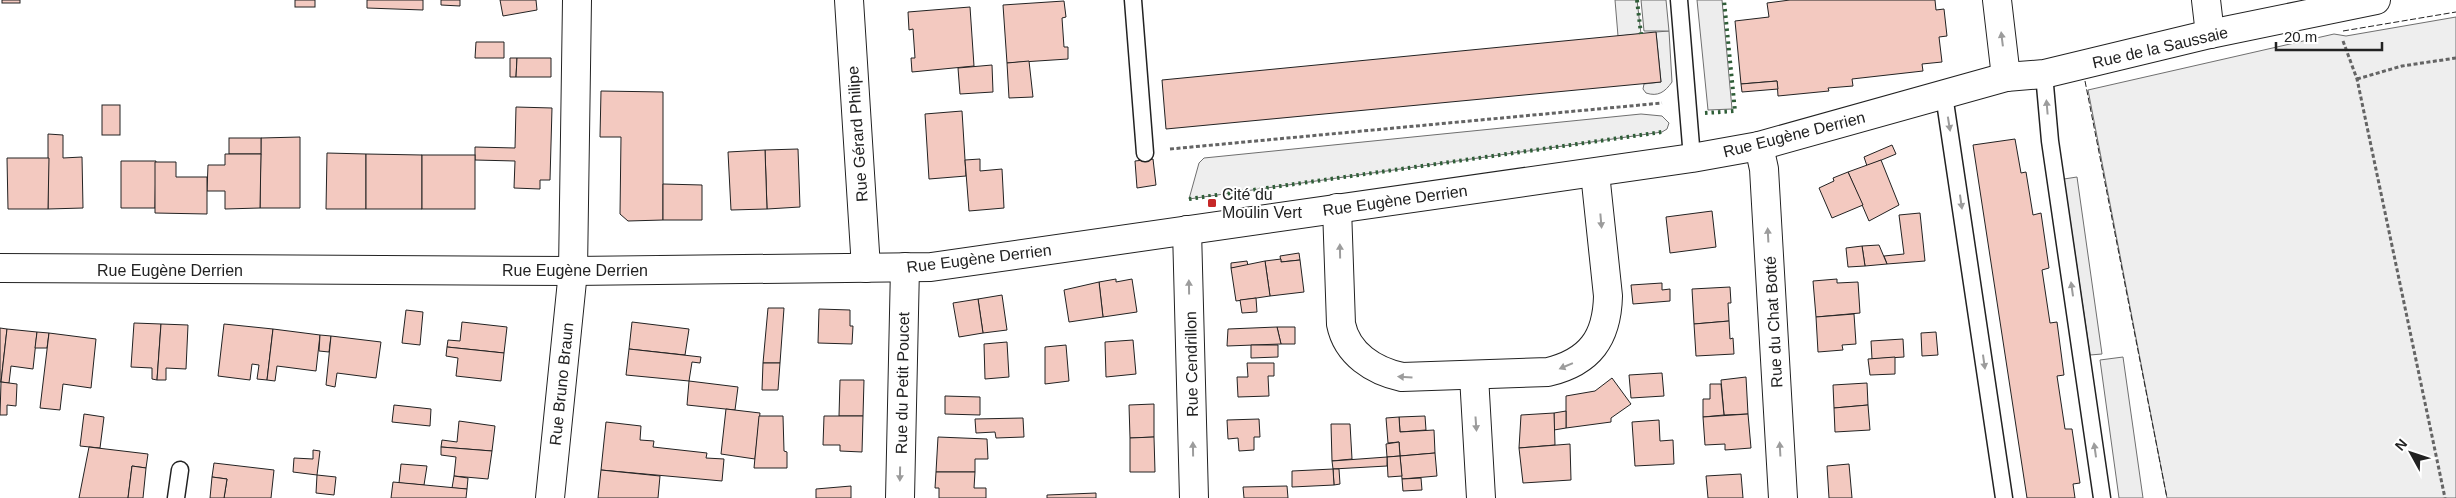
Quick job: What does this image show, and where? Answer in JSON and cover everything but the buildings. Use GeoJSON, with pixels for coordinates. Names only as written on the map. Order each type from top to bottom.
{"type":"FeatureCollection","features":[{"type":"Feature","properties":{"kind":"street","name":"Rue Bruno Braun"},"geometry":{"type":"LineString","coordinates":[[550,498],[573,270],[577,0]]}},
{"type":"Feature","properties":{"kind":"street","name":"Rue Gérard Philipe"},"geometry":{"type":"LineString","coordinates":[[849,0],[866,268]]}},
{"type":"Feature","properties":{"kind":"street"},"geometry":{"type":"LineString","coordinates":[[1998,0],[2006,77]]}},
{"type":"Feature","properties":{"kind":"street"},"geometry":{"type":"LineString","coordinates":[[2206,0],[2210,34]]}},
{"type":"Feature","properties":{"kind":"street","name":"Rue de la Saussaie"},"geometry":{"type":"LineString","coordinates":[[1944,95],[2006,77],[2044,74],[2210,34],[2376,0]]}},
{"type":"Feature","properties":{"kind":"street","name":"Rue Eugène Derrien"},"geometry":{"type":"LineString","coordinates":[[0,268],[573,270],[932,267],[1692,158],[1759,146],[1944,95]]}},
{"type":"Feature","properties":{"kind":"street","name":"Rue du Chat Botté"},"geometry":{"type":"LineString","coordinates":[[1759,146],[1764,182],[1783,498]]}},
{"type":"Feature","properties":{"kind":"street"},"geometry":{"type":"LineString","coordinates":[[1338,208],[1341,324],[1347,342],[1373,366],[1402,377],[1548,372],[1564,368],[1589,352],[1602,333],[1608,314],[1608,296],[1595,173]]}},
{"type":"Feature","properties":{"kind":"street","name":"Rue Cendrillon"},"geometry":{"type":"LineString","coordinates":[[1187,230],[1194,498]]}},
{"type":"Feature","properties":{"kind":"street","name":"Rue du Petit Poucet"},"geometry":{"type":"LineString","coordinates":[[900,498],[905,267]]}},
{"type":"Feature","properties":{"kind":"street"},"geometry":{"type":"LineString","coordinates":[[1474,376],[1481,498]]}},
{"type":"Feature","properties":{"kind":"lane"},"geometry":{"type":"LineString","coordinates":[[1133,0],[1145,154]]}},
{"type":"Feature","properties":{"kind":"lane"},"geometry":{"type":"LineString","coordinates":[[1679,0],[1692,158]]}},
{"type":"Feature","properties":{"kind":"lane"},"geometry":{"type":"LineString","coordinates":[[2044,74],[2050,141],[2102,498]]}},
{"type":"Feature","properties":{"kind":"lane"},"geometry":{"type":"LineString","coordinates":[[1944,95],[2004,498]]}},
{"type":"Feature","properties":{"kind":"lane"},"geometry":{"type":"LineString","coordinates":[[176,498],[180,470]]}},
{"type":"Feature","properties":{"kind":"path"},"geometry":{"type":"LineString","coordinates":[[2339,32],[2357,79],[2445,498]]}},
{"type":"Feature","properties":{"kind":"path"},"geometry":{"type":"LineString","coordinates":[[2357,79],[2402,66],[2456,58]]}},
{"type":"Feature","properties":{"kind":"path"},"geometry":{"type":"LineString","coordinates":[[1145,154],[1175,148],[1687,101]]}},
{"type":"Feature","properties":{"kind":"shaded area"},"geometry":{"type":"Polygon","coordinates":[[[1615,0],[1637,0],[1641,34],[1618,36],[1615,0]]]}},
{"type":"Feature","properties":{"kind":"shaded area"},"geometry":{"type":"Polygon","coordinates":[[[1641,0],[1666,0],[1669,31],[1644,31],[1641,0]]]}},
{"type":"Feature","properties":{"kind":"shaded area"},"geometry":{"type":"Polygon","coordinates":[[[1697,0],[1722,0],[1732,109],[1708,110],[1697,0]]]}},
{"type":"Feature","properties":{"kind":"shaded area"},"geometry":{"type":"Polygon","coordinates":[[[2456,17],[2456,498],[2167,498],[2088,90],[2334,34],[2346,36],[2456,17]]]}},
{"type":"Feature","properties":{"kind":"shaded area"},"geometry":{"type":"Polygon","coordinates":[[[1669,31],[1672,82],[1661,93],[1646,93],[1643,89],[1644,84],[1661,82],[1656,32],[1669,31]]]}},
{"type":"Feature","properties":{"kind":"shaded area"},"geometry":{"type":"Polygon","coordinates":[[[1641,114],[1662,116],[1669,123],[1667,129],[1662,132],[1189,199],[1199,163],[1204,158],[1641,114]]]}},
{"type":"Feature","properties":{"kind":"shaded area"},"geometry":{"type":"Polygon","coordinates":[[[2077,177],[2102,354],[2090,355],[2064,179],[2077,177]]]}},
{"type":"Feature","properties":{"kind":"shaded area"},"geometry":{"type":"Polygon","coordinates":[[[2123,357],[2143,498],[2119,498],[2100,360],[2123,357]]]}},
{"type":"Feature","properties":{"kind":"hedge"},"geometry":{"type":"LineString","coordinates":[[1637,0],[1641,34]]}},
{"type":"Feature","properties":{"kind":"hedge"},"geometry":{"type":"LineString","coordinates":[[1705,113],[1735,111],[1724,0]]}},
{"type":"Feature","properties":{"kind":"hedge"},"geometry":{"type":"LineString","coordinates":[[1189,199],[1662,132]]}},
{"type":"Feature","properties":{"kind":"fence"},"geometry":{"type":"LineString","coordinates":[[2343,31],[2456,12]]}},
{"type":"Feature","properties":{"kind":"fence"},"geometry":{"type":"LineString","coordinates":[[2085,81],[2167,498]]}},
{"type":"Feature","properties":{"kind":"place","name":"Cité du Moulin Vert"},"geometry":{"type":"Point","coordinates":[1212,203]}}]}
